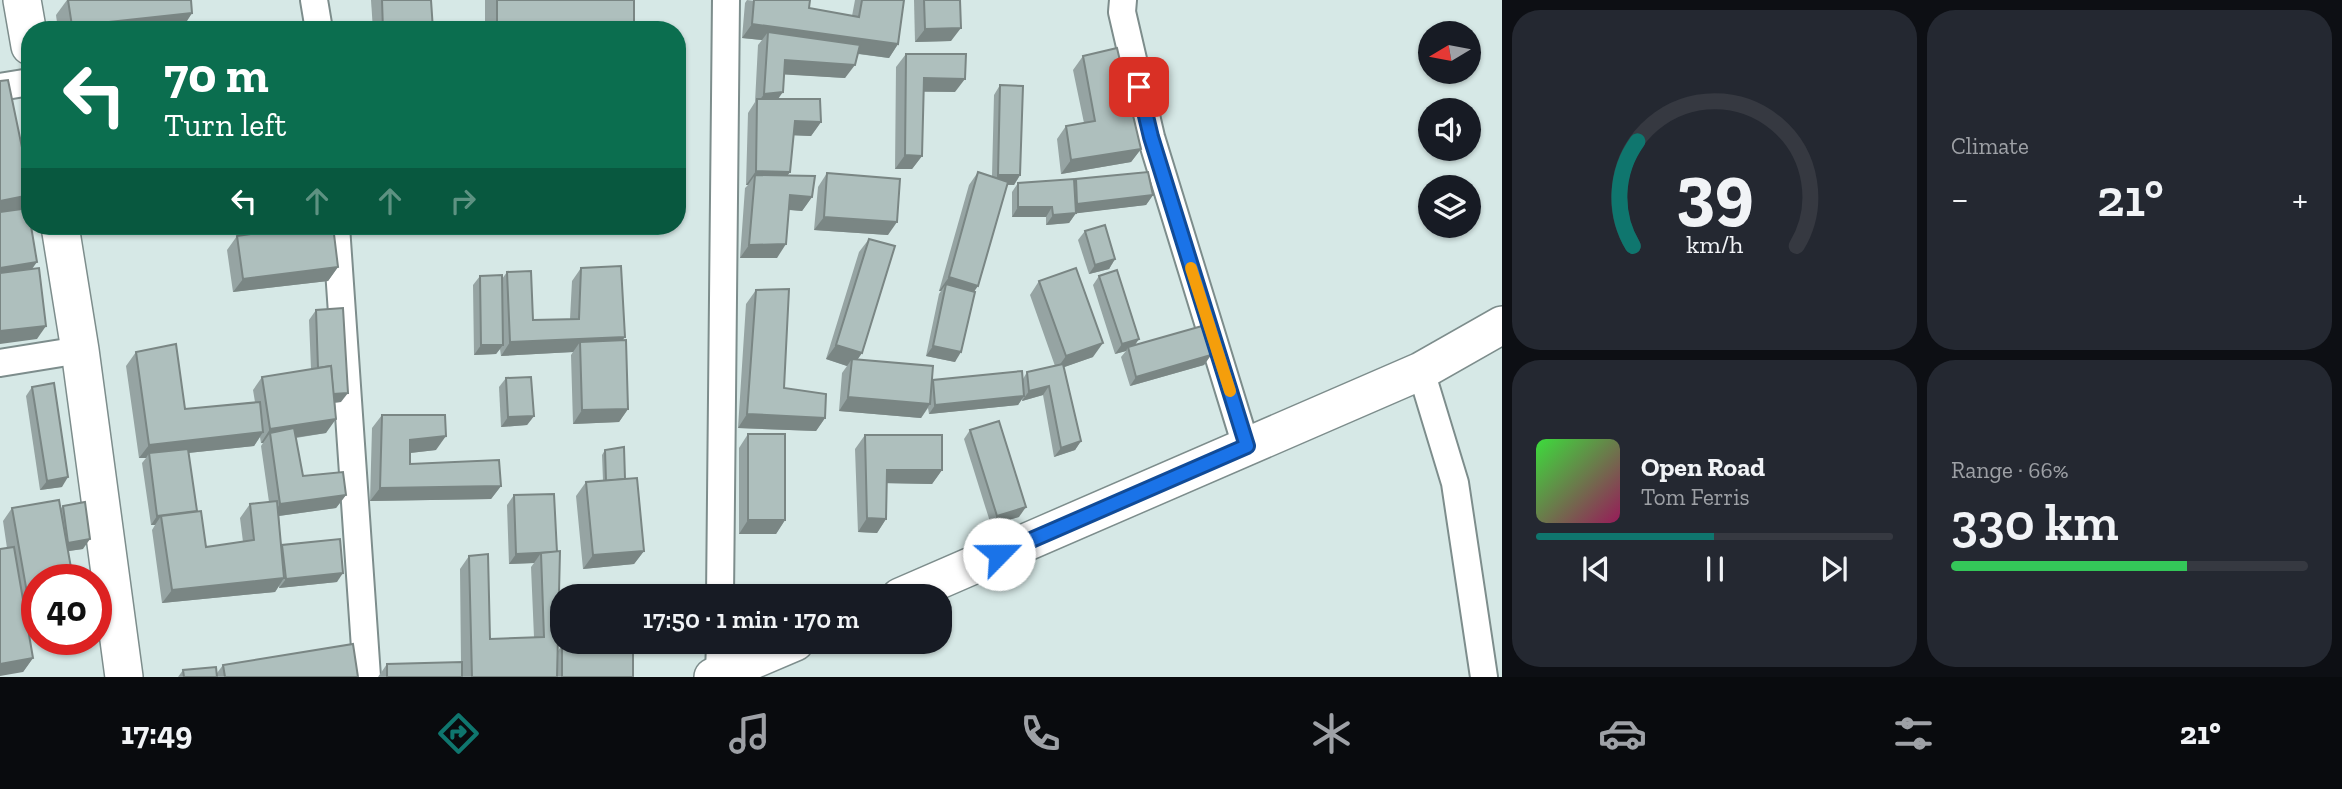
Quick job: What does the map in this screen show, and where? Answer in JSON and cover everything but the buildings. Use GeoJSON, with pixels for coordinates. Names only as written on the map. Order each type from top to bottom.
{"type":"FeatureCollection","features":[{"type":"Feature","properties":{"kind":"street"},"geometry":{"type":"LineString","coordinates":[[22,0],[26,21]]}},
{"type":"Feature","properties":{"kind":"street"},"geometry":{"type":"LineString","coordinates":[[314,0],[318,21]]}},
{"type":"Feature","properties":{"kind":"street"},"geometry":{"type":"LineString","coordinates":[[720,584],[726,0]]}},
{"type":"Feature","properties":{"kind":"street"},"geometry":{"type":"LineString","coordinates":[[1123,0],[1122,12],[1151,137],[1247,446]]}},
{"type":"Feature","properties":{"kind":"street"},"geometry":{"type":"LineString","coordinates":[[0,87],[21,84]]}},
{"type":"Feature","properties":{"kind":"street"},"geometry":{"type":"LineString","coordinates":[[61,235],[80,350],[124,677]]}},
{"type":"Feature","properties":{"kind":"street"},"geometry":{"type":"LineString","coordinates":[[337,235],[367,677]]}},
{"type":"Feature","properties":{"kind":"street"},"geometry":{"type":"LineString","coordinates":[[930,584],[1421,371],[1502,325]]}},
{"type":"Feature","properties":{"kind":"street"},"geometry":{"type":"LineString","coordinates":[[0,363],[80,350]]}},
{"type":"Feature","properties":{"kind":"street"},"geometry":{"type":"LineString","coordinates":[[1421,371],[1455,482],[1484,677]]}},
{"type":"Feature","properties":{"kind":"street"},"geometry":{"type":"LineString","coordinates":[[717,665],[754,654]]}},
{"type":"Feature","properties":{"kind":"slow traffic"},"geometry":{"type":"LineString","coordinates":[[1191,268],[1230,391]]}},
{"type":"Feature","properties":{"kind":"route"},"geometry":{"type":"LineString","coordinates":[[999,554],[1247,446],[1151,137],[1139,87]]}}]}
